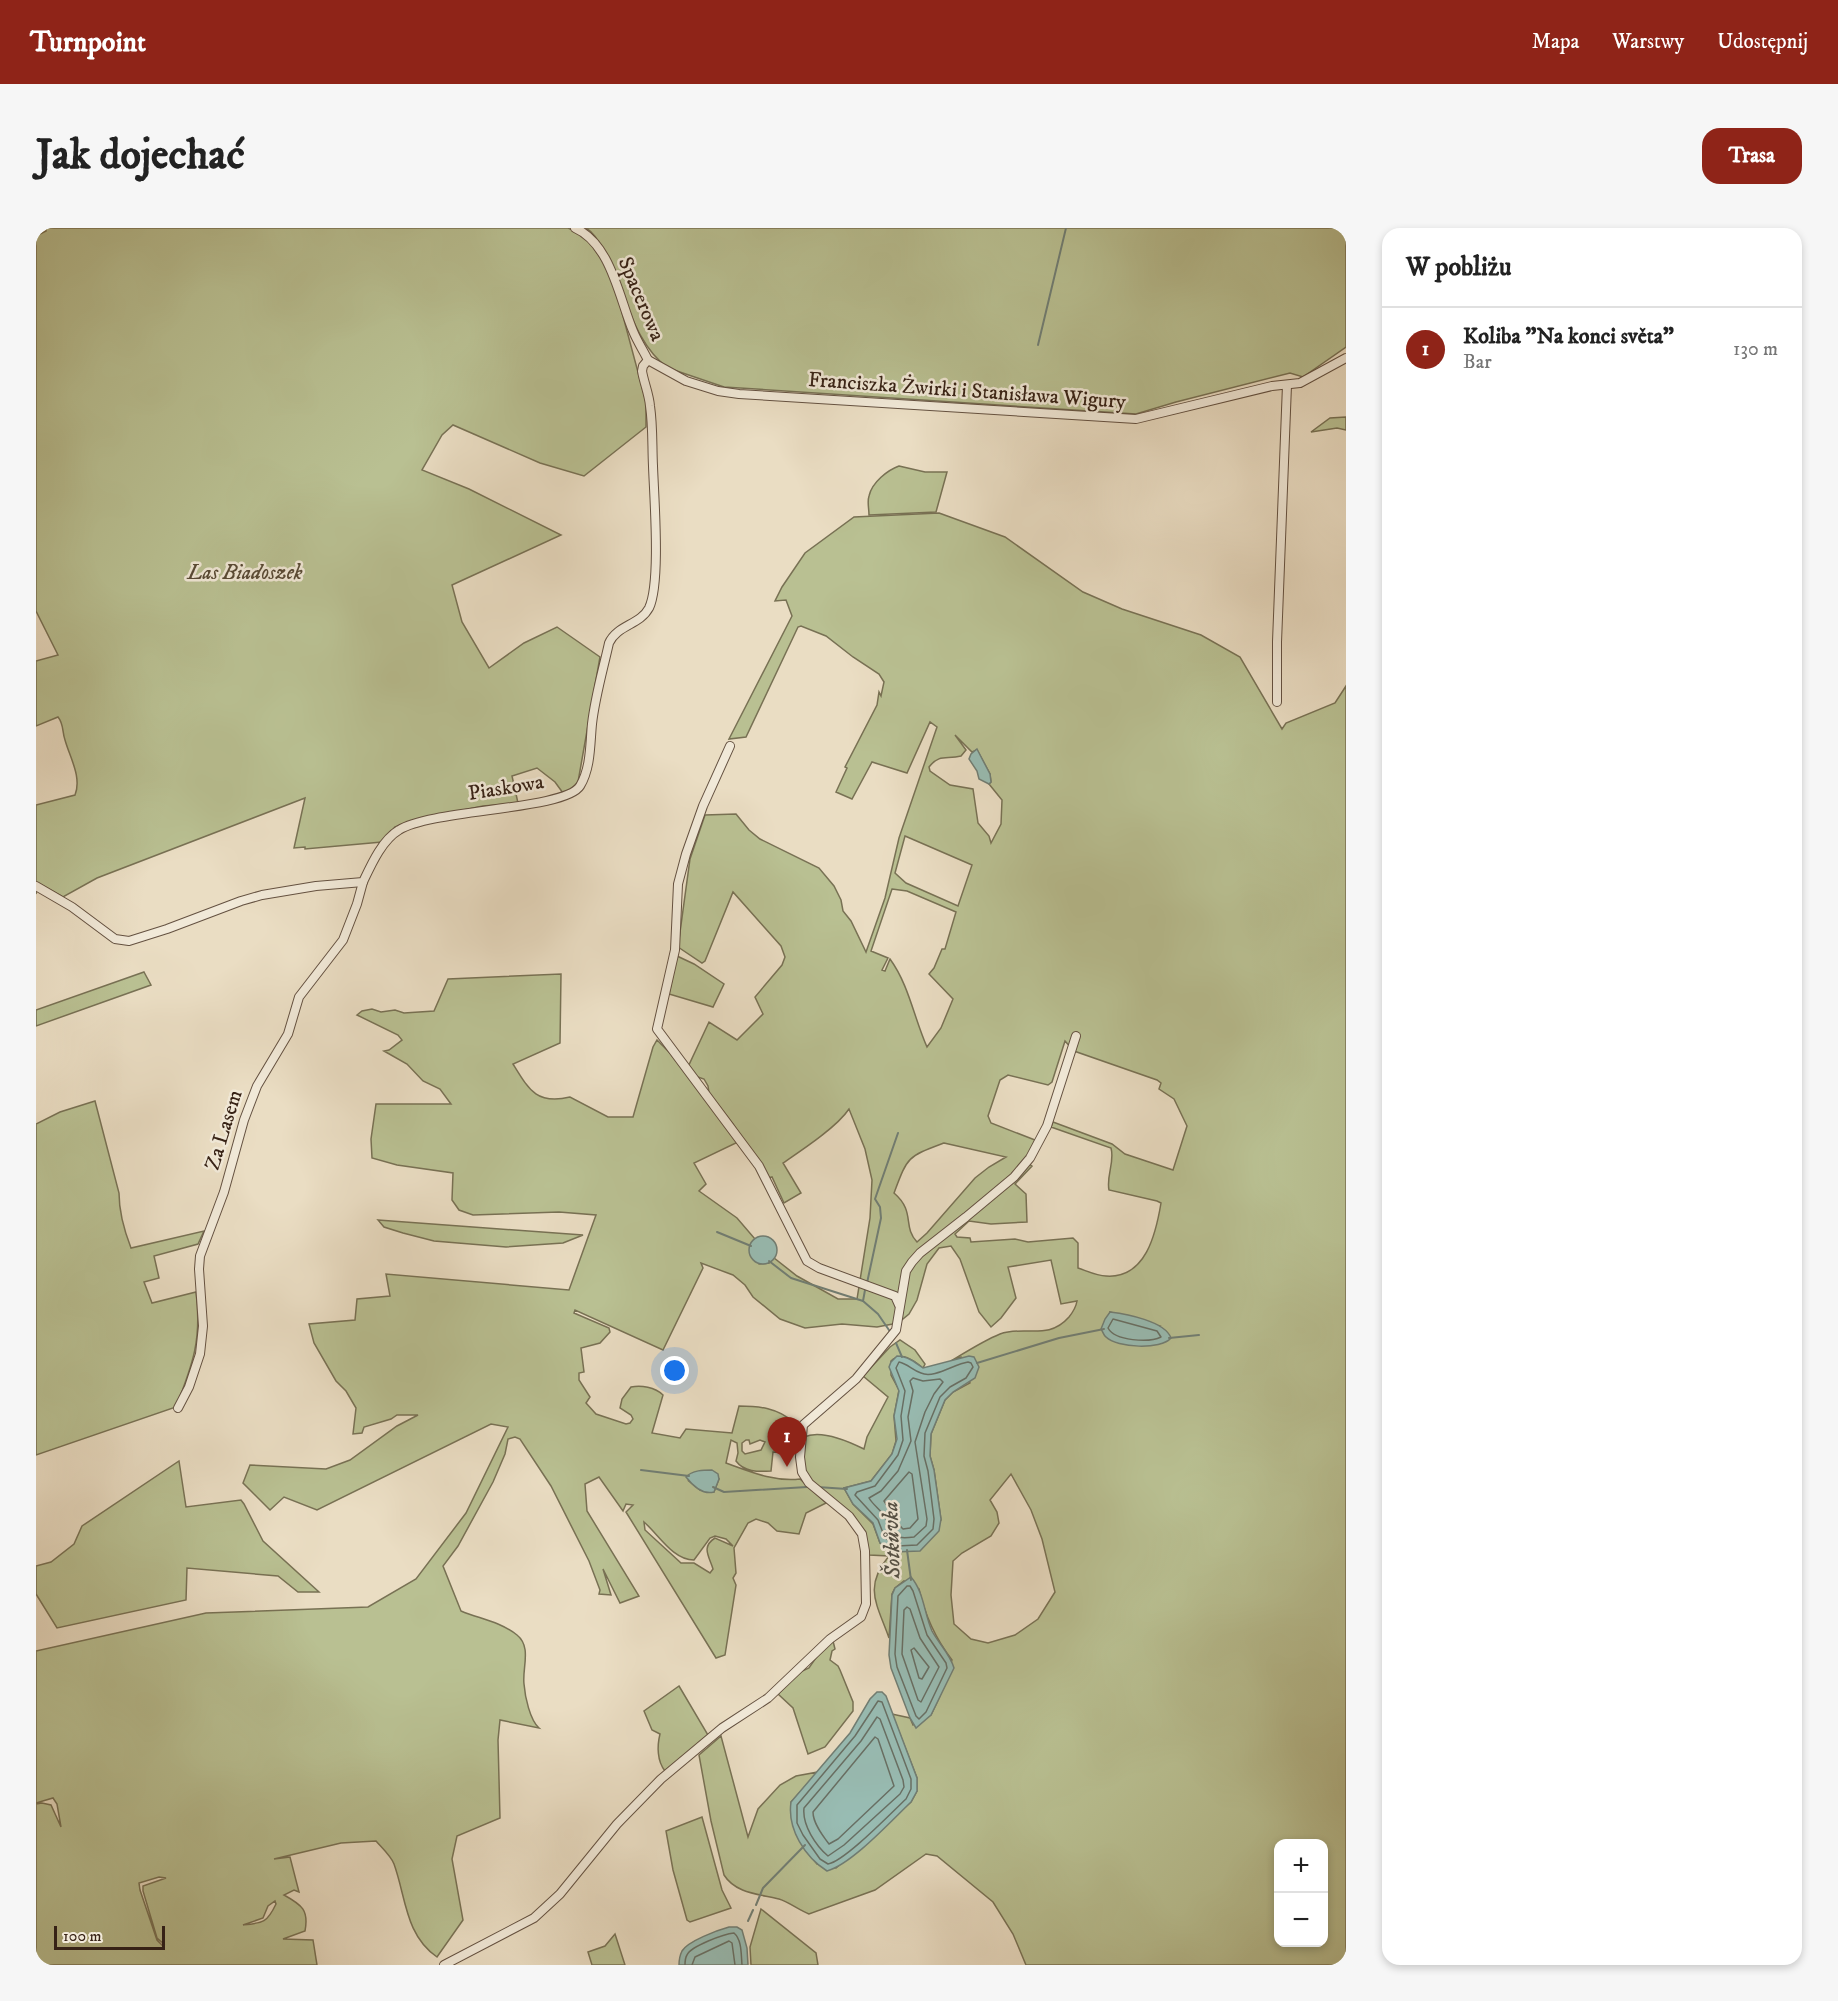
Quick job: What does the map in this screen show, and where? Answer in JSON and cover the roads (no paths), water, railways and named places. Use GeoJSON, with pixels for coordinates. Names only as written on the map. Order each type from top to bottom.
{"type":"FeatureCollection","features":[{"type":"Feature","properties":{"kind":"street","name":"Spacerowa"},"geometry":{"type":"LineString","coordinates":[[575,228],[587,233],[613,271],[633,330],[648,360]]}},
{"type":"Feature","properties":{"kind":"street","name":"Franciszka Żwirki i Stanisława Wigury"},"geometry":{"type":"LineString","coordinates":[[648,360],[686,381],[718,391],[739,394],[1136,419],[1210,399],[1272,386],[1300,383],[1346,358]]}},
{"type":"Feature","properties":{"kind":"street","name":"Piaskowa"},"geometry":{"type":"LineString","coordinates":[[363,882],[390,837],[400,829],[432,819],[549,800],[579,789],[589,756],[592,724],[609,643],[619,629],[640,618],[646,611],[654,586],[655,534],[650,407],[642,371],[648,360]]}},
{"type":"Feature","properties":{"kind":"street"},"geometry":{"type":"LineString","coordinates":[[1277,702],[1277,642],[1287,385]]}},
{"type":"Feature","properties":{"kind":"street"},"geometry":{"type":"LineString","coordinates":[[730,746],[704,806],[686,854],[678,884],[675,950],[657,1029],[759,1166],[807,1261],[819,1268],[895,1296],[901,1308]]}},
{"type":"Feature","properties":{"kind":"street"},"geometry":{"type":"LineString","coordinates":[[36,886],[72,907],[114,939],[129,941],[262,895],[316,886],[363,882]]}},
{"type":"Feature","properties":{"kind":"street","name":"Za Lasem"},"geometry":{"type":"LineString","coordinates":[[178,1408],[189,1387],[200,1353],[203,1326],[198,1269],[200,1256],[224,1192],[244,1120],[257,1086],[288,1034],[299,998],[343,940],[363,882]]}},
{"type":"Feature","properties":{"kind":"street"},"geometry":{"type":"LineString","coordinates":[[444,1965],[534,1918],[560,1893],[630,1810],[661,1779],[722,1728],[768,1698],[830,1640],[861,1617],[866,1604],[865,1551],[862,1534],[849,1516],[809,1483],[802,1472],[800,1457],[803,1425],[856,1379],[896,1330],[906,1270],[912,1262],[1014,1177],[1030,1158],[1047,1126],[1076,1036]]}},
{"type":"Feature","properties":{"kind":"water"},"geometry":{"type":"Polygon","coordinates":[[[977,749],[990,774],[989,784],[979,779],[969,759],[977,749]]]}},
{"type":"Feature","properties":{"kind":"water"},"geometry":{"type":"Polygon","coordinates":[[[763,1236],[773,1240],[777,1250],[773,1260],[763,1264],[753,1260],[749,1250],[753,1240],[763,1236]]]}},
{"type":"Feature","properties":{"kind":"water"},"geometry":{"type":"Polygon","coordinates":[[[1110,1312],[1153,1323],[1167,1332],[1171,1338],[1166,1342],[1149,1346],[1112,1341],[1101,1329],[1110,1312]]]}},
{"type":"Feature","properties":{"kind":"water"},"geometry":{"type":"Polygon","coordinates":[[[897,1356],[908,1358],[923,1368],[969,1356],[974,1357],[979,1367],[975,1378],[945,1400],[931,1434],[930,1456],[941,1519],[939,1531],[920,1551],[894,1552],[880,1543],[873,1523],[853,1504],[844,1488],[871,1481],[892,1454],[897,1439],[894,1416],[899,1391],[889,1367],[897,1356]]]}},
{"type":"Feature","properties":{"kind":"water"},"geometry":{"type":"Polygon","coordinates":[[[702,1470],[712,1470],[718,1474],[719,1479],[714,1492],[698,1489],[686,1477],[702,1470]]]}},
{"type":"Feature","properties":{"kind":"water"},"geometry":{"type":"Polygon","coordinates":[[[911,1577],[921,1596],[932,1631],[954,1668],[931,1715],[916,1728],[891,1668],[889,1655],[892,1595],[895,1588],[911,1577]]]}},
{"type":"Feature","properties":{"kind":"water"},"geometry":{"type":"Polygon","coordinates":[[[877,1692],[882,1692],[886,1696],[917,1778],[917,1791],[911,1802],[871,1841],[848,1860],[827,1871],[812,1858],[799,1841],[792,1822],[791,1802],[850,1733],[870,1699],[877,1692]]]}},
{"type":"Feature","properties":{"kind":"water"},"geometry":{"type":"Polygon","coordinates":[[[729,1927],[742,1930],[747,1948],[748,1965],[679,1965],[681,1953],[690,1943],[729,1927]]]}},
{"type":"Feature","properties":{"kind":"waterway"},"geometry":{"type":"LineString","coordinates":[[1038,345],[1066,228]]}},
{"type":"Feature","properties":{"kind":"waterway","name":"Šotkůvka"},"geometry":{"type":"LineString","coordinates":[[867,1283],[881,1218],[880,1207],[875,1199],[898,1133]]}},
{"type":"Feature","properties":{"kind":"waterway"},"geometry":{"type":"LineString","coordinates":[[717,1232],[751,1246]]}},
{"type":"Feature","properties":{"kind":"waterway"},"geometry":{"type":"LineString","coordinates":[[769,1261],[791,1278],[863,1301]]}},
{"type":"Feature","properties":{"kind":"waterway","name":"Šotkůvka"},"geometry":{"type":"LineString","coordinates":[[865,1290],[863,1301],[878,1314],[891,1333]]}},
{"type":"Feature","properties":{"kind":"waterway"},"geometry":{"type":"LineString","coordinates":[[977,1363],[1059,1338],[1104,1329]]}},
{"type":"Feature","properties":{"kind":"waterway"},"geometry":{"type":"LineString","coordinates":[[1169,1338],[1199,1335]]}},
{"type":"Feature","properties":{"kind":"waterway","name":"Šotkůvka"},"geometry":{"type":"LineString","coordinates":[[896,1343],[902,1357]]}},
{"type":"Feature","properties":{"kind":"waterway"},"geometry":{"type":"LineString","coordinates":[[641,1470],[689,1476]]}},
{"type":"Feature","properties":{"kind":"waterway"},"geometry":{"type":"LineString","coordinates":[[713,1487],[724,1492],[807,1487]]}},
{"type":"Feature","properties":{"kind":"waterway"},"geometry":{"type":"LineString","coordinates":[[817,1487],[847,1489]]}},
{"type":"Feature","properties":{"kind":"waterway","name":"Šotkůvka"},"geometry":{"type":"LineString","coordinates":[[907,1550],[911,1580]]}},
{"type":"Feature","properties":{"kind":"waterway","name":"Šotkůvka"},"geometry":{"type":"LineString","coordinates":[[756,1905],[763,1888],[805,1845]]}},
{"type":"Feature","properties":{"kind":"waterway","name":"Šotkůvka"},"geometry":{"type":"LineString","coordinates":[[748,1921],[753,1910]]}},
{"type":"Feature","properties":{"kind":"place","name":"Koliba \"Na konci světa\""},"geometry":{"type":"Point","coordinates":[787,1467]}},
{"type":"Feature","properties":{"kind":"park label","name":"Las Biadoszek"},"geometry":{"type":"Point","coordinates":[245,573]}}]}
